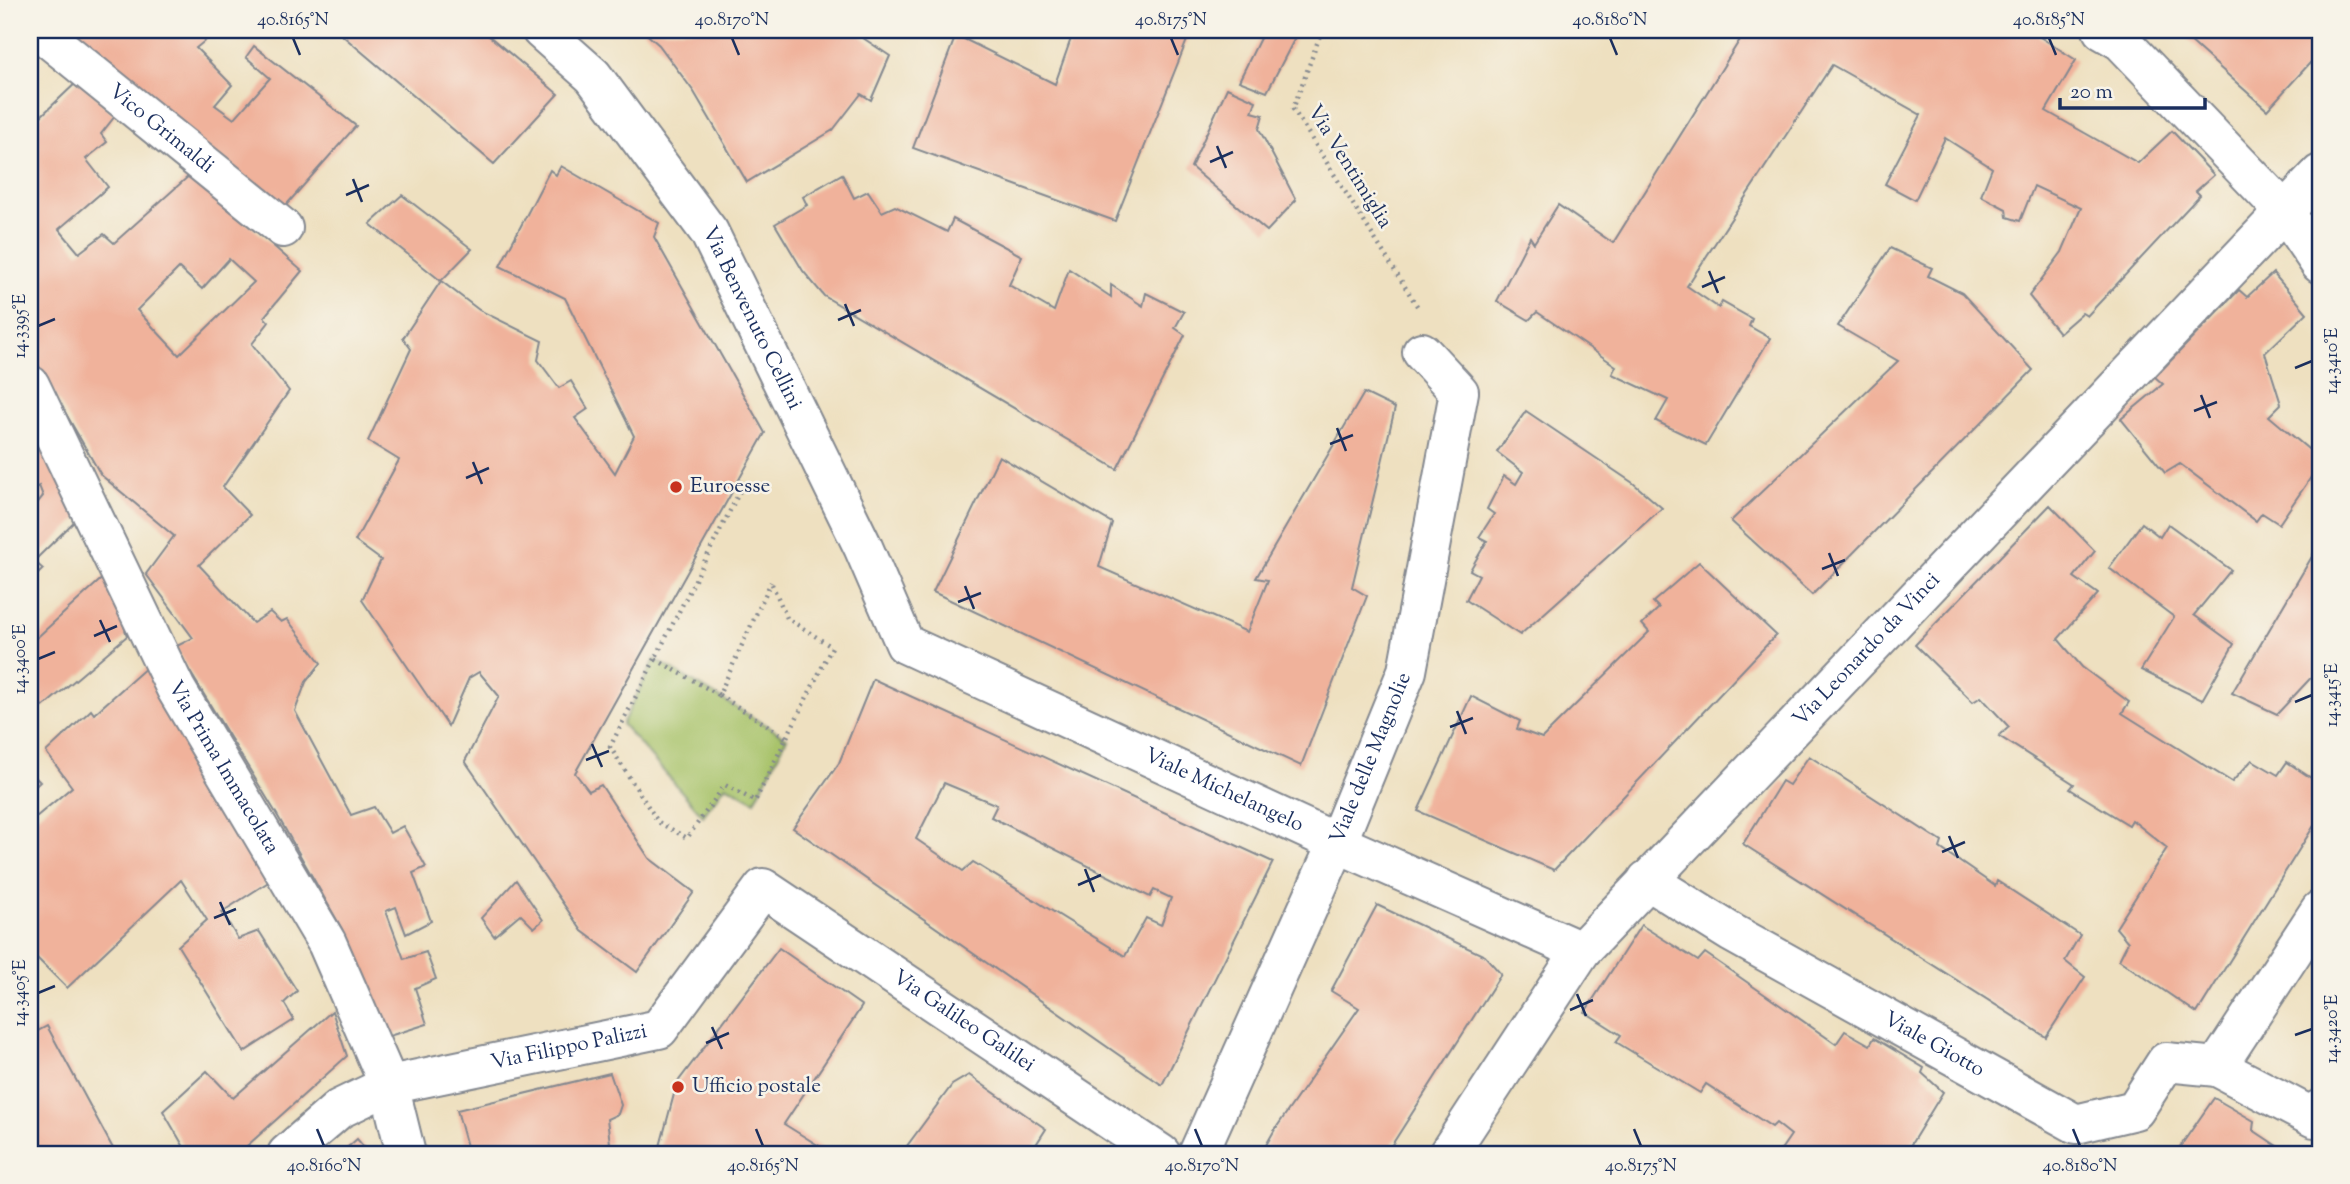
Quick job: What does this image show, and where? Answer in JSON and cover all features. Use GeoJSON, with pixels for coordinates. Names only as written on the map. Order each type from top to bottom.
{"type":"FeatureCollection","features":[{"type":"Feature","properties":{"kind":"street","name":"Vico Grimaldi"},"geometry":{"type":"LineString","coordinates":[[38,30],[283,228]]}},
{"type":"Feature","properties":{"kind":"street","name":"Via Benvenuto Cellini"},"geometry":{"type":"LineString","coordinates":[[541,30],[593,76],[709,232],[863,547],[905,644]]}},
{"type":"Feature","properties":{"kind":"street"},"geometry":{"type":"LineString","coordinates":[[2102,30],[2120,41],[2285,212],[2320,264]]}},
{"type":"Feature","properties":{"kind":"street","name":"Via Leonardo da Vinci"},"geometry":{"type":"LineString","coordinates":[[1448,1154],[1581,951],[2320,174]]}},
{"type":"Feature","properties":{"kind":"street","name":"Viale delle Magnolie"},"geometry":{"type":"LineString","coordinates":[[1198,1154],[1337,843],[1407,671],[1459,392],[1422,352]]}},
{"type":"Feature","properties":{"kind":"street","name":"Via Prima Immacolata"},"geometry":{"type":"LineString","coordinates":[[30,385],[176,689],[327,943],[389,1085],[406,1154]]}},
{"type":"Feature","properties":{"kind":"street","name":"Viale Michelangelo"},"geometry":{"type":"LineString","coordinates":[[905,644],[1337,843],[1581,951]]}},
{"type":"Feature","properties":{"kind":"street","name":"Viale Giotto"},"geometry":{"type":"LineString","coordinates":[[1647,880],[1732,933],[2076,1124],[2135,1110],[2166,1062],[2217,1067]]}},
{"type":"Feature","properties":{"kind":"street","name":"Via Filippo Palizzi"},"geometry":{"type":"LineString","coordinates":[[287,1154],[339,1109],[389,1085],[659,1029],[763,888]]}},
{"type":"Feature","properties":{"kind":"street","name":"Via Galileo Galilei"},"geometry":{"type":"LineString","coordinates":[[763,888],[1109,1140],[1161,1154]]}},
{"type":"Feature","properties":{"kind":"street"},"geometry":{"type":"LineString","coordinates":[[2320,910],[2217,1067],[2314,1118],[2320,1109]]}},
{"type":"Feature","properties":{"kind":"path","name":"Via Ventimiglia"},"geometry":{"type":"LineString","coordinates":[[1321,30],[1293,109],[1422,314]]}},
{"type":"Feature","properties":{"kind":"path"},"geometry":{"type":"LineString","coordinates":[[719,695],[771,582],[787,618],[832,647],[755,801],[726,785],[687,838],[658,822],[610,747],[743,485]]}},
{"type":"Feature","properties":{"kind":"path"},"geometry":{"type":"LineString","coordinates":[[655,659],[719,695],[786,738]]}},
{"type":"Feature","properties":{"kind":"green space"},"geometry":{"type":"Polygon","coordinates":[[[655,659],[787,738],[755,801],[726,785],[703,816],[622,724],[655,659]]]}},
{"type":"Feature","properties":{"kind":"building"},"geometry":{"type":"Polygon","coordinates":[[[59,30],[141,30],[147,35],[152,30],[197,30],[206,40],[196,48],[232,85],[215,105],[234,119],[270,78],[246,57],[254,46],[356,126],[280,212],[59,30]]]}},
{"type":"Feature","properties":{"kind":"building"},"geometry":{"type":"Polygon","coordinates":[[[336,30],[482,30],[558,94],[494,164],[336,30]]]}},
{"type":"Feature","properties":{"kind":"building"},"geometry":{"type":"Polygon","coordinates":[[[642,30],[851,30],[890,56],[871,100],[861,94],[833,130],[747,182],[694,92],[659,45],[642,30]]]}},
{"type":"Feature","properties":{"kind":"building"},"geometry":{"type":"Polygon","coordinates":[[[1074,30],[1191,30],[1115,221],[913,148],[956,35],[1055,84],[1074,30]]]}},
{"type":"Feature","properties":{"kind":"building"},"geometry":{"type":"Polygon","coordinates":[[[1264,30],[1285,30],[1297,34],[1267,92],[1239,81],[1264,30]]]}},
{"type":"Feature","properties":{"kind":"building"},"geometry":{"type":"Polygon","coordinates":[[[1746,30],[2029,30],[2076,60],[2046,111],[2138,163],[2172,131],[2214,175],[2196,191],[2200,195],[2087,316],[2082,313],[2059,333],[2029,296],[2062,252],[2081,208],[2034,186],[2020,221],[2007,217],[2006,209],[1981,196],[1992,168],[1945,138],[1915,200],[1885,184],[1921,115],[1832,65],[1687,286],[1719,308],[1722,302],[1752,319],[1749,326],[1770,338],[1706,445],[1656,421],[1668,400],[1612,374],[1616,366],[1537,312],[1529,320],[1497,301],[1530,237],[1534,243],[1558,205],[1613,243],[1746,30]]]}},
{"type":"Feature","properties":{"kind":"building"},"geometry":{"type":"Polygon","coordinates":[[[2178,30],[2320,30],[2320,52],[2267,110],[2178,30]]]}},
{"type":"Feature","properties":{"kind":"building"},"geometry":{"type":"Polygon","coordinates":[[[79,80],[115,116],[101,134],[107,142],[86,159],[108,187],[59,229],[79,253],[104,234],[114,243],[191,174],[302,271],[264,317],[269,322],[252,344],[289,391],[223,487],[250,515],[199,565],[253,623],[270,612],[281,622],[287,619],[321,663],[306,682],[295,711],[351,815],[374,807],[390,833],[403,826],[426,867],[413,873],[431,921],[406,934],[396,907],[386,911],[404,959],[426,952],[436,979],[415,988],[427,1024],[386,1037],[342,929],[276,813],[175,647],[193,638],[146,574],[174,536],[101,475],[30,351],[30,107],[40,117],[79,80]],[[229,259],[202,289],[179,268],[137,310],[179,355],[254,282],[229,259]]]}},
{"type":"Feature","properties":{"kind":"building"},"geometry":{"type":"Polygon","coordinates":[[[1227,88],[1256,101],[1252,112],[1263,115],[1259,129],[1296,200],[1267,231],[1191,167],[1227,88]]]}},
{"type":"Feature","properties":{"kind":"building"},"geometry":{"type":"Polygon","coordinates":[[[561,166],[659,223],[654,237],[765,433],[575,773],[589,791],[601,785],[649,858],[694,892],[637,972],[582,931],[465,761],[499,696],[479,672],[469,678],[448,726],[362,600],[381,560],[355,541],[399,460],[368,441],[411,349],[403,338],[441,281],[479,310],[542,341],[538,360],[559,388],[571,381],[588,409],[575,418],[615,473],[634,436],[565,298],[500,266],[550,170],[556,175],[561,166]]]}},
{"type":"Feature","properties":{"kind":"building"},"geometry":{"type":"Polygon","coordinates":[[[842,174],[854,198],[868,191],[882,212],[895,206],[947,232],[953,219],[1022,256],[1009,285],[1054,311],[1069,269],[1111,297],[1111,285],[1143,306],[1146,293],[1184,312],[1175,328],[1185,335],[1117,469],[824,296],[803,271],[775,224],[807,205],[803,197],[842,174]]]}},
{"type":"Feature","properties":{"kind":"building"},"geometry":{"type":"Polygon","coordinates":[[[402,195],[472,249],[441,281],[370,224],[402,195]]]}},
{"type":"Feature","properties":{"kind":"building"},"geometry":{"type":"Polygon","coordinates":[[[1890,248],[1932,268],[1928,276],[1962,293],[2033,370],[1812,595],[1731,521],[1898,361],[1838,326],[1890,248]]]}},
{"type":"Feature","properties":{"kind":"building"},"geometry":{"type":"Polygon","coordinates":[[[2273,273],[2307,313],[2265,353],[2281,404],[2269,416],[2320,459],[2320,464],[2279,524],[2262,513],[2256,521],[2180,464],[2165,473],[2121,419],[2163,384],[2155,377],[2239,290],[2247,297],[2273,273]]]}},
{"type":"Feature","properties":{"kind":"building"},"geometry":{"type":"Polygon","coordinates":[[[1364,393],[1395,408],[1352,587],[1367,596],[1301,766],[933,592],[999,456],[1112,523],[1099,567],[1247,632],[1268,580],[1256,578],[1364,393]]]}},
{"type":"Feature","properties":{"kind":"building"},"geometry":{"type":"Polygon","coordinates":[[[30,404],[84,512],[34,561],[43,569],[30,582],[30,512],[43,496],[39,486],[33,489],[30,483],[30,404]]]}},
{"type":"Feature","properties":{"kind":"building"},"geometry":{"type":"Polygon","coordinates":[[[1526,411],[1633,483],[1662,508],[1520,635],[1466,600],[1479,575],[1470,570],[1487,541],[1479,537],[1494,514],[1487,509],[1504,476],[1516,484],[1523,472],[1497,452],[1526,411]]]}},
{"type":"Feature","properties":{"kind":"building"},"geometry":{"type":"Polygon","coordinates":[[[2050,505],[2095,551],[2074,577],[2098,594],[2058,639],[2082,667],[2129,702],[2122,713],[2232,782],[2252,760],[2278,775],[2287,762],[2320,784],[2320,816],[2197,1013],[2119,960],[2128,942],[2116,928],[2167,848],[2132,820],[2129,825],[2070,789],[2074,784],[1999,736],[2009,727],[1981,697],[1973,702],[1915,645],[2050,505]]]}},
{"type":"Feature","properties":{"kind":"building"},"geometry":{"type":"Polygon","coordinates":[[[2142,523],[2160,537],[2168,524],[2231,570],[2194,615],[2234,644],[2202,700],[2141,670],[2174,617],[2109,568],[2142,523]]]}},
{"type":"Feature","properties":{"kind":"building"},"geometry":{"type":"Polygon","coordinates":[[[2320,543],[2320,668],[2277,714],[2232,693],[2320,543]]]}},
{"type":"Feature","properties":{"kind":"building"},"geometry":{"type":"Polygon","coordinates":[[[1699,562],[1776,635],[1554,870],[1418,811],[1471,696],[1520,721],[1517,729],[1542,738],[1649,632],[1642,624],[1659,608],[1653,602],[1699,562]]]}},
{"type":"Feature","properties":{"kind":"building"},"geometry":{"type":"Polygon","coordinates":[[[108,573],[127,636],[43,707],[33,694],[30,696],[30,644],[108,573]]]}},
{"type":"Feature","properties":{"kind":"building"},"geometry":{"type":"Polygon","coordinates":[[[148,666],[270,881],[222,912],[238,939],[259,931],[297,991],[284,1003],[294,1020],[244,1052],[178,946],[207,920],[181,880],[67,988],[30,951],[30,822],[72,787],[46,752],[91,710],[94,714],[148,666]]]}},
{"type":"Feature","properties":{"kind":"building"},"geometry":{"type":"Polygon","coordinates":[[[873,679],[1273,862],[1162,1085],[793,828],[839,763],[873,679]],[[944,783],[916,839],[963,871],[973,862],[1125,956],[1146,918],[1161,925],[1171,898],[1154,890],[1150,897],[991,817],[997,805],[944,783]]]}},
{"type":"Feature","properties":{"kind":"building"},"geometry":{"type":"Polygon","coordinates":[[[1809,756],[1942,842],[1940,848],[1995,886],[1997,881],[2080,935],[2065,961],[2085,977],[2046,1037],[1743,844],[1782,781],[1789,785],[1809,756]]]}},
{"type":"Feature","properties":{"kind":"building"},"geometry":{"type":"Polygon","coordinates":[[[30,772],[40,782],[30,791],[30,772]]]}},
{"type":"Feature","properties":{"kind":"building"},"geometry":{"type":"Polygon","coordinates":[[[516,880],[543,920],[534,928],[520,914],[494,936],[481,918],[516,880]]]}},
{"type":"Feature","properties":{"kind":"building"},"geometry":{"type":"Polygon","coordinates":[[[1377,905],[1485,956],[1501,974],[1386,1154],[1261,1154],[1359,1008],[1331,991],[1377,905]]]}},
{"type":"Feature","properties":{"kind":"building"},"geometry":{"type":"Polygon","coordinates":[[[1641,925],[1698,961],[1705,953],[1836,1044],[1845,1031],[1870,1045],[1874,1038],[1924,1068],[1922,1073],[1943,1092],[1905,1154],[1778,1154],[1791,1135],[1776,1123],[1772,1127],[1706,1084],[1700,1093],[1616,1042],[1621,1035],[1585,1012],[1641,925]]]}},
{"type":"Feature","properties":{"kind":"building"},"geometry":{"type":"Polygon","coordinates":[[[779,948],[862,1006],[784,1124],[832,1154],[658,1154],[677,1083],[779,948]]]}},
{"type":"Feature","properties":{"kind":"building"},"geometry":{"type":"Polygon","coordinates":[[[332,1011],[347,1056],[238,1154],[188,1154],[163,1111],[207,1071],[233,1098],[332,1011]]]}},
{"type":"Feature","properties":{"kind":"building"},"geometry":{"type":"Polygon","coordinates":[[[47,1026],[116,1154],[30,1154],[30,1035],[47,1026]]]}},
{"type":"Feature","properties":{"kind":"building"},"geometry":{"type":"Polygon","coordinates":[[[610,1073],[621,1105],[618,1114],[607,1119],[610,1143],[573,1154],[469,1154],[457,1110],[610,1073]]]}},
{"type":"Feature","properties":{"kind":"building"},"geometry":{"type":"Polygon","coordinates":[[[969,1075],[1046,1129],[1030,1154],[901,1154],[952,1085],[969,1075]]]}},
{"type":"Feature","properties":{"kind":"building"},"geometry":{"type":"Polygon","coordinates":[[[2214,1098],[2254,1121],[2253,1130],[2289,1154],[2175,1154],[2214,1098]]]}},
{"type":"Feature","properties":{"kind":"building"},"geometry":{"type":"Polygon","coordinates":[[[357,1139],[370,1154],[340,1154],[357,1139]]]}},
{"type":"Feature","properties":{"kind":"place","name":"Euroesse"},"geometry":{"type":"Point","coordinates":[676,487]}},
{"type":"Feature","properties":{"kind":"place","name":"Ufficio postale"},"geometry":{"type":"Point","coordinates":[678,1087]}}]}
